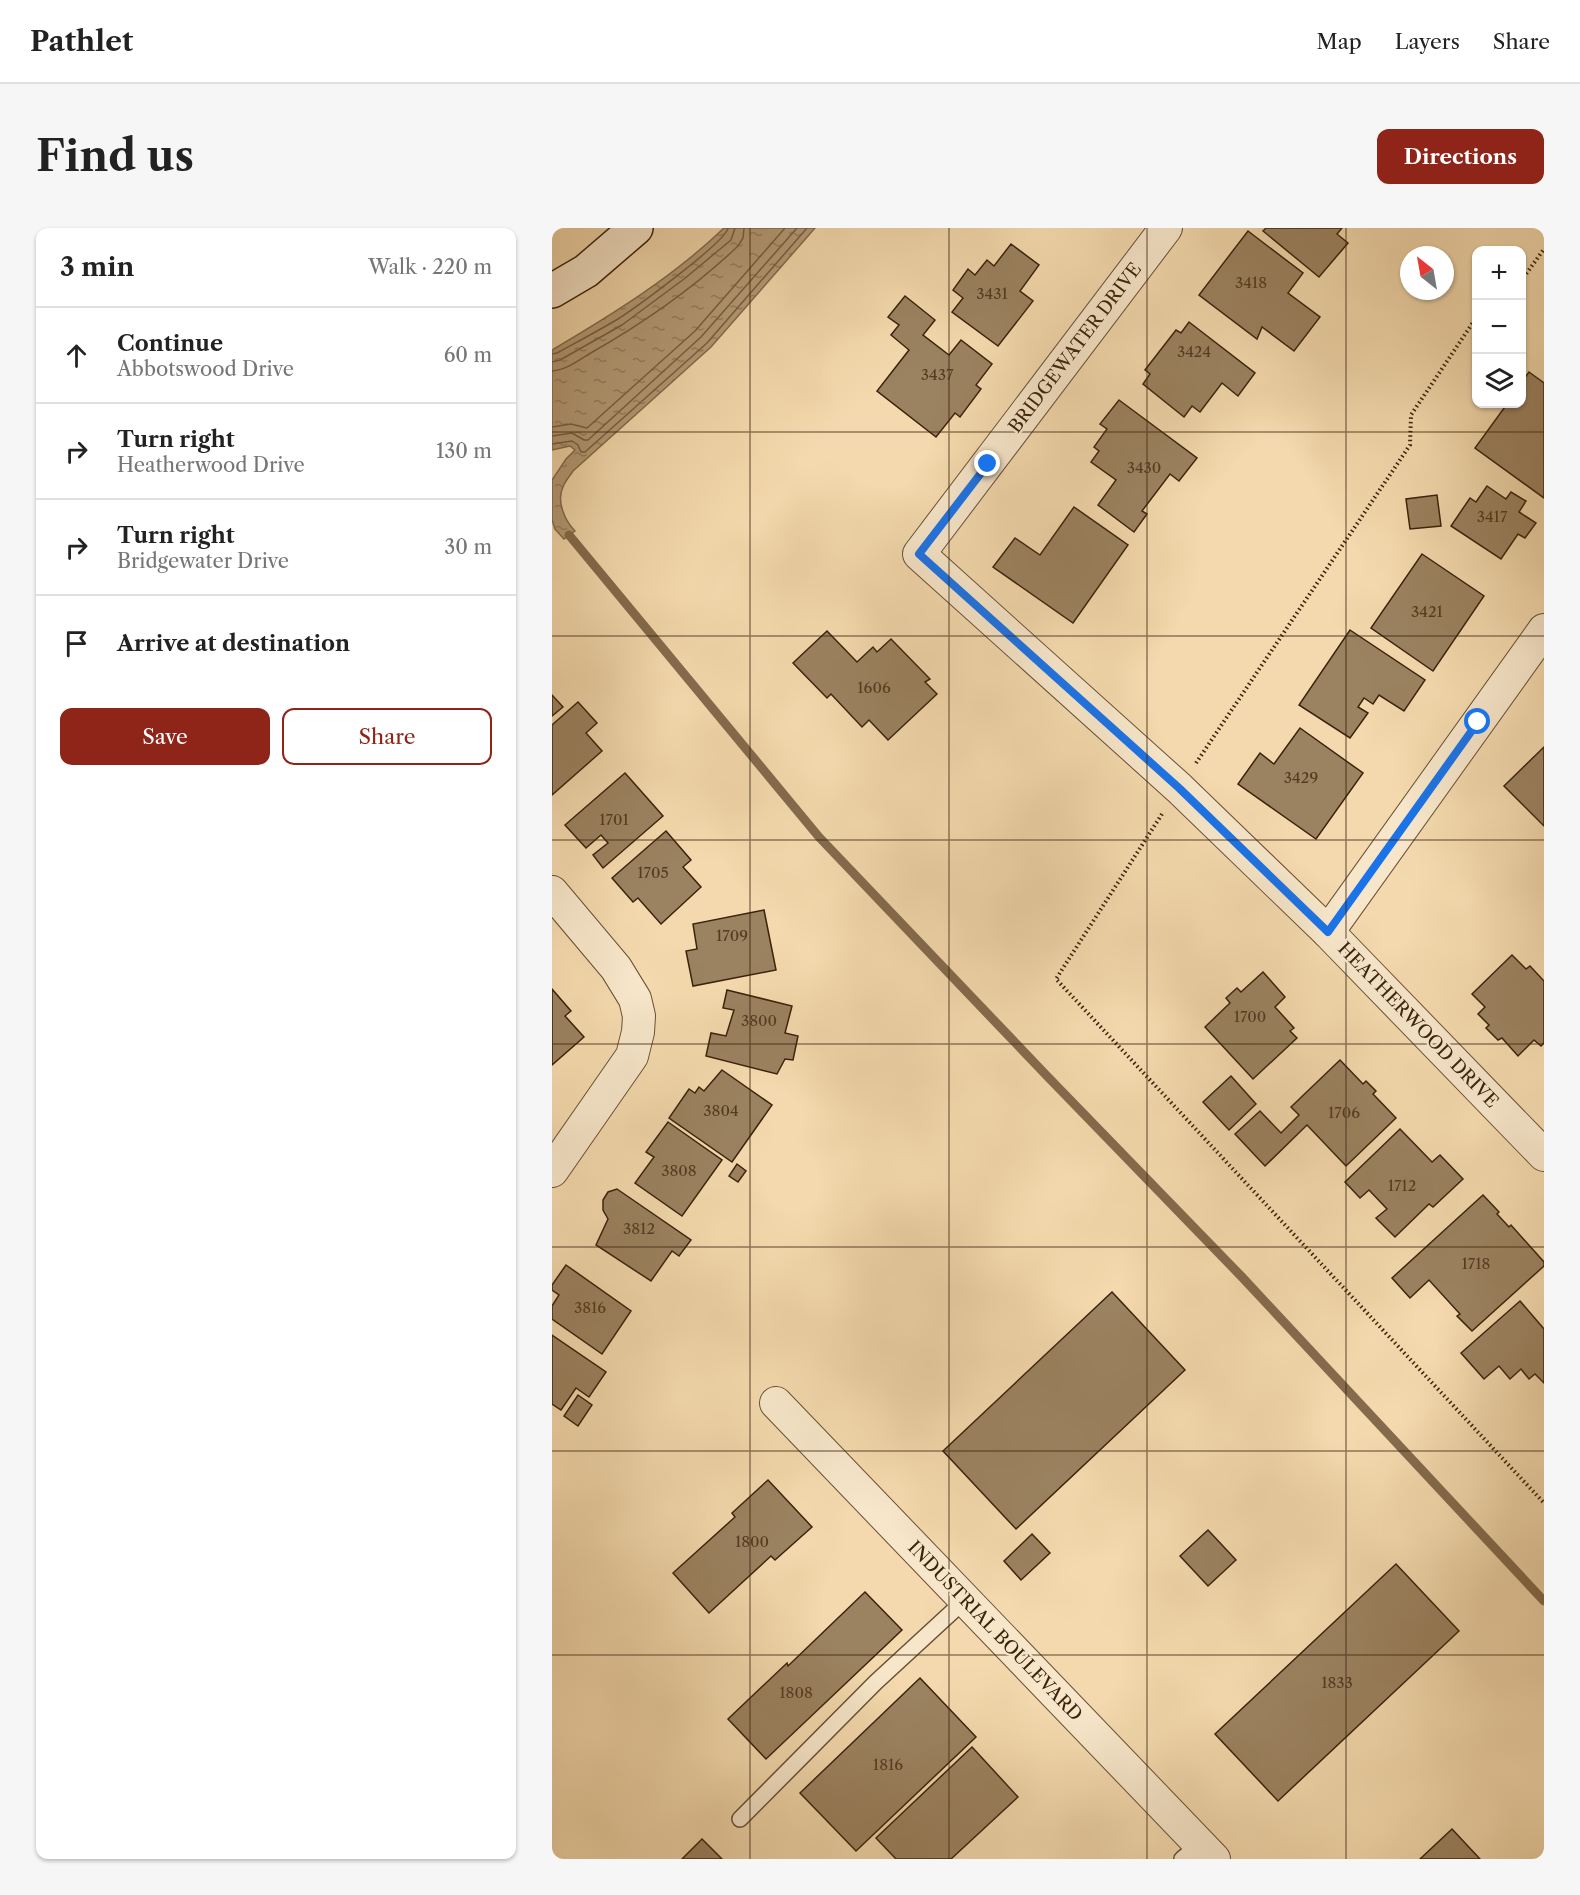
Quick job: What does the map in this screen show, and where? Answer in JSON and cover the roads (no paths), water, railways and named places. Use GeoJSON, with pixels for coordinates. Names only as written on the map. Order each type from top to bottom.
{"type":"FeatureCollection","features":[{"type":"Feature","properties":{"kind":"main road"},"geometry":{"type":"LineString","coordinates":[[552,291],[586,271],[636,228]]}},
{"type":"Feature","properties":{"kind":"street","name":"BRIDGEWATER DRIVE"},"geometry":{"type":"LineString","coordinates":[[919,554],[1166,228]]}},
{"type":"Feature","properties":{"kind":"street","name":"HEATHERWOOD DRIVE"},"geometry":{"type":"LineString","coordinates":[[919,554],[1179,788],[1328,932],[1544,1155]]}},
{"type":"Feature","properties":{"kind":"street"},"geometry":{"type":"LineString","coordinates":[[1328,932],[1544,630]]}},
{"type":"Feature","properties":{"kind":"street"},"geometry":{"type":"LineString","coordinates":[[552,892],[616,968],[635,999],[639,1016],[632,1056],[552,1171]]}},
{"type":"Feature","properties":{"kind":"street","name":"INDUSTRIAL BOULEVARD"},"geometry":{"type":"LineString","coordinates":[[776,1403],[965,1600],[1199,1854]]}},
{"type":"Feature","properties":{"kind":"lane"},"geometry":{"type":"LineString","coordinates":[[740,1818],[876,1682],[965,1600]]}},
{"type":"Feature","properties":{"kind":"water"},"geometry":{"type":"Polygon","coordinates":[[[724,228],[815,228],[711,347],[573,471],[561,492],[561,504],[568,522],[575,531],[564,539],[555,529],[552,520],[552,480],[575,450],[570,446],[552,450],[552,350],[663,279],[724,228]]]}},
{"type":"Feature","properties":{"kind":"waterway"},"geometry":{"type":"LineString","coordinates":[[569,535],[819,837],[1241,1276],[1544,1601]]}}]}
